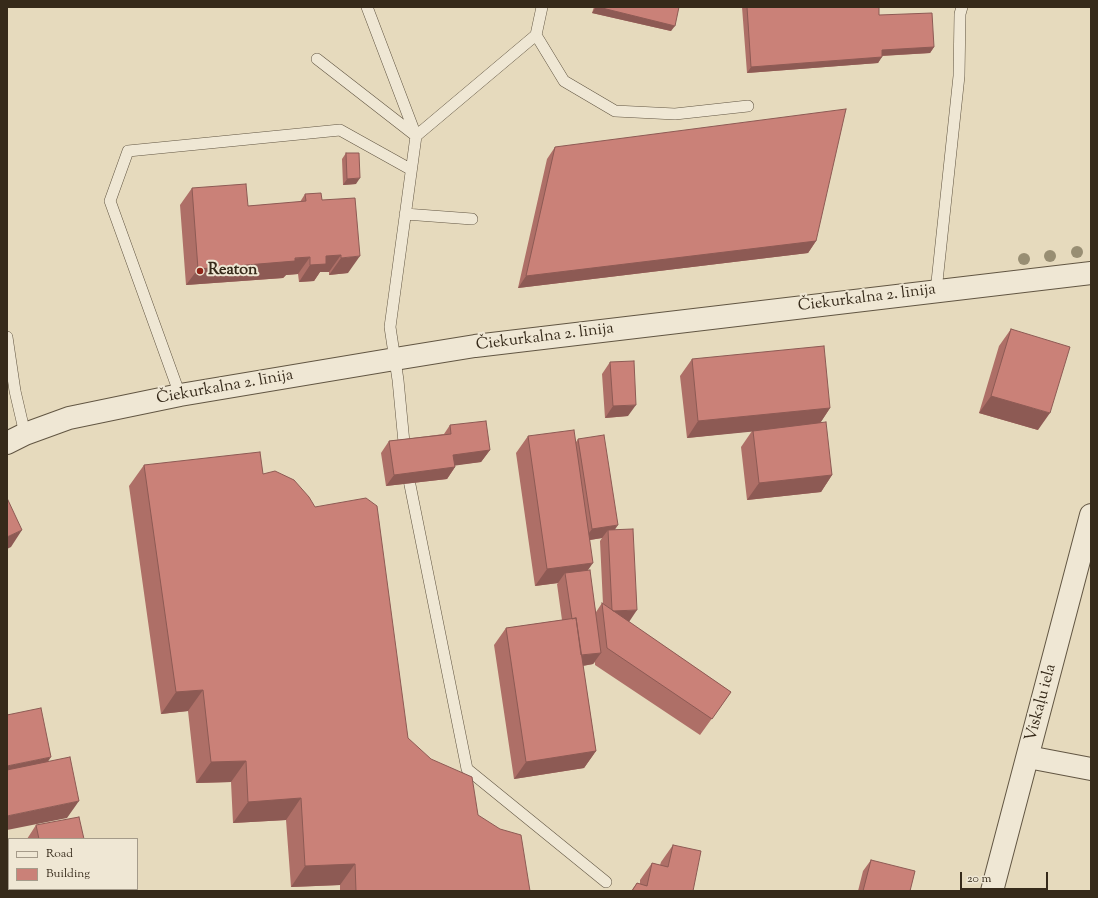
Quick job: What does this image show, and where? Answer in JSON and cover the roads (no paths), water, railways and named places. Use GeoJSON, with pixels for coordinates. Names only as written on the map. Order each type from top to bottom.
{"type":"FeatureCollection","features":[{"type":"Feature","properties":{"kind":"street","name":"Čiekurkalna 2. līnija"},"geometry":{"type":"LineString","coordinates":[[16,438],[69,418],[180,395],[483,345],[1091,272]]}},
{"type":"Feature","properties":{"kind":"street","name":"Viskaļu iela"},"geometry":{"type":"LineString","coordinates":[[992,891],[1091,514]]}},
{"type":"Feature","properties":{"kind":"street"},"geometry":{"type":"LineString","coordinates":[[1028,757],[1091,769]]}},
{"type":"Feature","properties":{"kind":"lane"},"geometry":{"type":"LineString","coordinates":[[367,7],[416,136],[410,169],[390,327],[395,359],[405,463],[467,769],[606,882]]}},
{"type":"Feature","properties":{"kind":"lane"},"geometry":{"type":"LineString","coordinates":[[416,136],[536,35],[542,7]]}},
{"type":"Feature","properties":{"kind":"lane"},"geometry":{"type":"LineString","coordinates":[[936,291],[958,76],[960,14],[962,7]]}},
{"type":"Feature","properties":{"kind":"lane"},"geometry":{"type":"LineString","coordinates":[[536,35],[564,81],[615,111],[675,114],[748,106]]}},
{"type":"Feature","properties":{"kind":"lane"},"geometry":{"type":"LineString","coordinates":[[317,60],[416,136]]}},
{"type":"Feature","properties":{"kind":"lane"},"geometry":{"type":"LineString","coordinates":[[180,395],[110,201],[128,151],[340,130],[410,169]]}},
{"type":"Feature","properties":{"kind":"lane"},"geometry":{"type":"LineString","coordinates":[[405,214],[472,219]]}},
{"type":"Feature","properties":{"kind":"lane"},"geometry":{"type":"LineString","coordinates":[[7,337],[15,391],[16,438]]}},
{"type":"Feature","properties":{"kind":"place","name":"Reaton"},"geometry":{"type":"Point","coordinates":[200,271]}}]}
